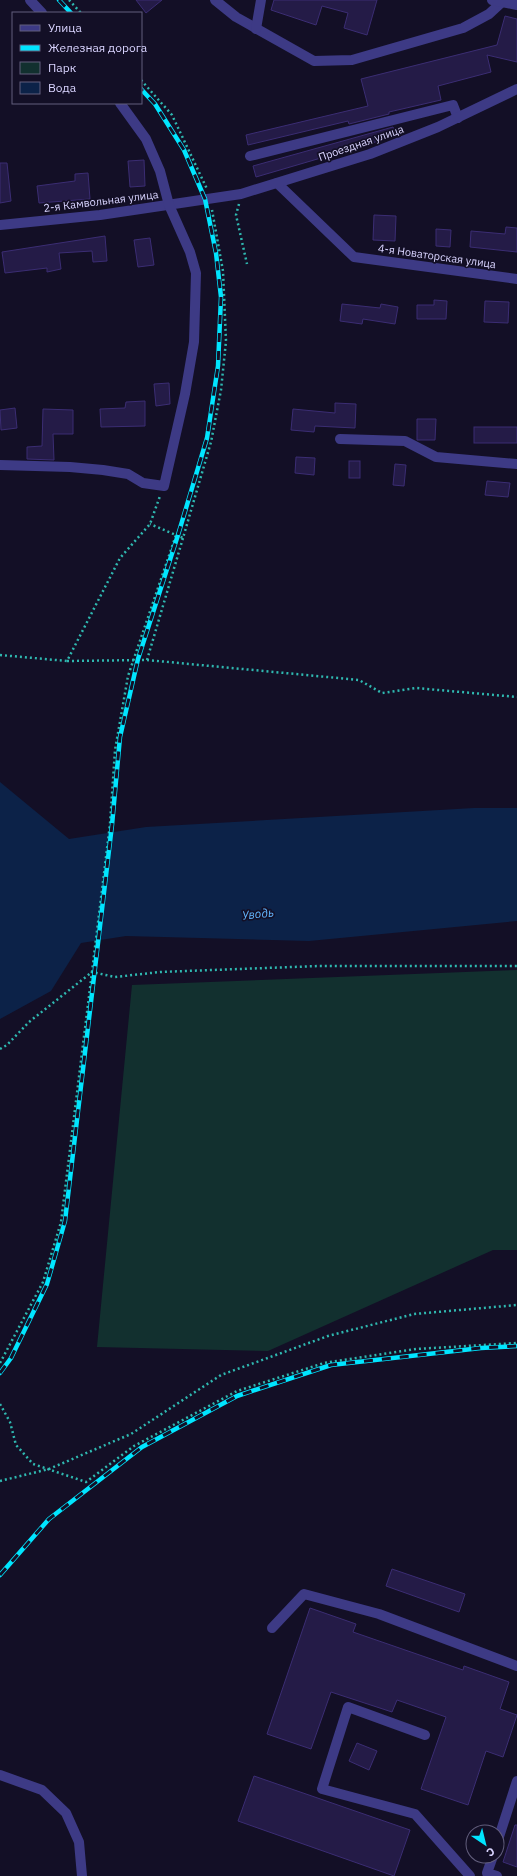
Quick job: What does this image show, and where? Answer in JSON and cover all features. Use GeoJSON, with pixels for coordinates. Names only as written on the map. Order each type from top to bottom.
{"type":"FeatureCollection","features":[{"type":"Feature","properties":{"kind":"street"},"geometry":{"type":"LineString","coordinates":[[30,0],[41,12]]}},
{"type":"Feature","properties":{"kind":"street"},"geometry":{"type":"LineString","coordinates":[[215,0],[236,17],[314,61],[352,60],[463,28],[489,14],[497,1],[517,5]]}},
{"type":"Feature","properties":{"kind":"street"},"geometry":{"type":"LineString","coordinates":[[256,29],[261,0]]}},
{"type":"Feature","properties":{"kind":"street","name":"Проездная улица"},"geometry":{"type":"LineString","coordinates":[[205,199],[241,194],[370,154],[438,127],[517,89]]}},
{"type":"Feature","properties":{"kind":"street"},"geometry":{"type":"LineString","coordinates":[[0,465],[70,467],[103,470],[128,474],[143,483],[164,486],[185,394],[194,342],[197,293],[196,273],[190,252],[169,205],[160,171],[146,139],[121,104]]}},
{"type":"Feature","properties":{"kind":"street"},"geometry":{"type":"LineString","coordinates":[[250,156],[453,105],[458,118]]}},
{"type":"Feature","properties":{"kind":"street","name":"4-я Новаторская улица"},"geometry":{"type":"LineString","coordinates":[[277,184],[354,257],[517,279]]}},
{"type":"Feature","properties":{"kind":"street","name":"2-я Камвольная улица"},"geometry":{"type":"LineString","coordinates":[[0,226],[100,215],[205,199]]}},
{"type":"Feature","properties":{"kind":"street"},"geometry":{"type":"LineString","coordinates":[[340,439],[405,441],[436,457],[517,464]]}},
{"type":"Feature","properties":{"kind":"street"},"geometry":{"type":"LineString","coordinates":[[272,1628],[304,1594],[379,1614],[517,1666]]}},
{"type":"Feature","properties":{"kind":"street"},"geometry":{"type":"LineString","coordinates":[[425,1735],[348,1707],[322,1789],[415,1814],[470,1876]]}},
{"type":"Feature","properties":{"kind":"street"},"geometry":{"type":"LineString","coordinates":[[0,1775],[42,1790],[66,1813],[79,1842],[82,1876]]}},
{"type":"Feature","properties":{"kind":"street"},"geometry":{"type":"LineString","coordinates":[[503,1824],[517,1780]]}},
{"type":"Feature","properties":{"kind":"street"},"geometry":{"type":"LineString","coordinates":[[490,1875],[492,1864]]}},
{"type":"Feature","properties":{"kind":"path"},"geometry":{"type":"LineString","coordinates":[[69,0],[80,12]]}},
{"type":"Feature","properties":{"kind":"path"},"geometry":{"type":"LineString","coordinates":[[241,194],[236,215],[247,264]]}},
{"type":"Feature","properties":{"kind":"path"},"geometry":{"type":"LineString","coordinates":[[67,661],[120,558],[150,524],[164,486]]}},
{"type":"Feature","properties":{"kind":"path"},"geometry":{"type":"LineString","coordinates":[[0,1363],[43,1282],[61,1222],[110,824],[115,750],[128,676],[176,536],[150,524]]}},
{"type":"Feature","properties":{"kind":"path"},"geometry":{"type":"LineString","coordinates":[[147,660],[183,538]]}},
{"type":"Feature","properties":{"kind":"path"},"geometry":{"type":"LineString","coordinates":[[0,655],[67,661],[147,660],[359,680],[382,694],[416,688],[517,697]]}},
{"type":"Feature","properties":{"kind":"path"},"geometry":{"type":"LineString","coordinates":[[93,971],[115,977],[160,972],[319,966],[517,966]]}},
{"type":"Feature","properties":{"kind":"path"},"geometry":{"type":"LineString","coordinates":[[0,1049],[7,1045],[29,1022],[93,971]]}},
{"type":"Feature","properties":{"kind":"path"},"geometry":{"type":"LineString","coordinates":[[0,1481],[49,1469],[131,1434],[221,1375],[328,1336],[414,1314],[517,1305]]}},
{"type":"Feature","properties":{"kind":"path"},"geometry":{"type":"LineString","coordinates":[[0,1404],[10,1422],[16,1444],[32,1464],[86,1482],[134,1446],[237,1391],[324,1363],[416,1349],[517,1343]]}},
{"type":"Feature","properties":{"kind":"green space"},"geometry":{"type":"Polygon","coordinates":[[[517,970],[517,1250],[493,1250],[268,1351],[97,1347],[132,985],[517,970]]]}},
{"type":"Feature","properties":{"kind":"water","name":"Уводь"},"geometry":{"type":"Polygon","coordinates":[[[0,782],[69,839],[146,827],[474,808],[517,808],[517,921],[309,941],[126,936],[81,943],[51,991],[0,1019],[0,782]]]}},
{"type":"Feature","properties":{"kind":"building"},"geometry":{"type":"Polygon","coordinates":[[[136,0],[162,0],[146,13],[136,0]]]}},
{"type":"Feature","properties":{"kind":"building"},"geometry":{"type":"Polygon","coordinates":[[[274,0],[377,0],[367,35],[344,28],[348,13],[322,6],[316,25],[271,10],[274,0]]]}},
{"type":"Feature","properties":{"kind":"building"},"geometry":{"type":"Polygon","coordinates":[[[505,16],[517,19],[517,62],[487,55],[491,72],[438,86],[441,100],[389,112],[389,114],[349,124],[348,121],[248,145],[246,135],[368,106],[361,79],[497,45],[505,16]]]}},
{"type":"Feature","properties":{"kind":"building"},"geometry":{"type":"Polygon","coordinates":[[[393,127],[396,136],[256,177],[253,166],[393,127]]]}},
{"type":"Feature","properties":{"kind":"building"},"geometry":{"type":"Polygon","coordinates":[[[144,160],[145,186],[130,187],[128,161],[144,160]]]}},
{"type":"Feature","properties":{"kind":"building"},"geometry":{"type":"Polygon","coordinates":[[[0,163],[7,163],[11,201],[0,203],[0,163]]]}},
{"type":"Feature","properties":{"kind":"building"},"geometry":{"type":"Polygon","coordinates":[[[88,173],[90,199],[39,203],[37,186],[75,181],[75,174],[88,173]]]}},
{"type":"Feature","properties":{"kind":"building"},"geometry":{"type":"Polygon","coordinates":[[[374,215],[396,216],[395,241],[373,240],[374,215]]]}},
{"type":"Feature","properties":{"kind":"building"},"geometry":{"type":"Polygon","coordinates":[[[506,227],[517,228],[517,252],[470,247],[471,231],[505,234],[506,227]]]}},
{"type":"Feature","properties":{"kind":"building"},"geometry":{"type":"Polygon","coordinates":[[[436,229],[451,230],[450,247],[436,246],[436,229]]]}},
{"type":"Feature","properties":{"kind":"building"},"geometry":{"type":"Polygon","coordinates":[[[105,236],[107,261],[93,262],[92,251],[59,253],[61,269],[47,272],[47,268],[5,273],[2,252],[105,236]]]}},
{"type":"Feature","properties":{"kind":"building"},"geometry":{"type":"Polygon","coordinates":[[[150,238],[154,265],[138,267],[134,240],[150,238]]]}},
{"type":"Feature","properties":{"kind":"building"},"geometry":{"type":"Polygon","coordinates":[[[434,300],[447,301],[446,319],[417,319],[417,305],[434,305],[434,300]]]}},
{"type":"Feature","properties":{"kind":"building"},"geometry":{"type":"Polygon","coordinates":[[[485,301],[509,302],[508,323],[484,322],[485,301]]]}},
{"type":"Feature","properties":{"kind":"building"},"geometry":{"type":"Polygon","coordinates":[[[342,304],[380,308],[381,304],[398,307],[395,324],[363,319],[362,324],[340,321],[342,304]]]}},
{"type":"Feature","properties":{"kind":"building"},"geometry":{"type":"Polygon","coordinates":[[[169,383],[170,404],[156,406],[154,384],[169,383]]]}},
{"type":"Feature","properties":{"kind":"building"},"geometry":{"type":"Polygon","coordinates":[[[145,401],[145,426],[101,427],[100,409],[125,408],[126,402],[145,401]]]}},
{"type":"Feature","properties":{"kind":"building"},"geometry":{"type":"Polygon","coordinates":[[[335,403],[356,404],[355,428],[315,426],[314,432],[291,430],[293,409],[335,413],[335,403]]]}},
{"type":"Feature","properties":{"kind":"building"},"geometry":{"type":"Polygon","coordinates":[[[15,408],[17,428],[1,430],[0,410],[15,408]]]}},
{"type":"Feature","properties":{"kind":"building"},"geometry":{"type":"Polygon","coordinates":[[[43,409],[73,410],[73,434],[53,434],[54,460],[27,459],[27,447],[42,446],[43,409]]]}},
{"type":"Feature","properties":{"kind":"building"},"geometry":{"type":"Polygon","coordinates":[[[417,419],[436,419],[435,440],[417,440],[417,419]]]}},
{"type":"Feature","properties":{"kind":"building"},"geometry":{"type":"Polygon","coordinates":[[[474,427],[517,427],[517,443],[474,443],[474,427]]]}},
{"type":"Feature","properties":{"kind":"building"},"geometry":{"type":"Polygon","coordinates":[[[296,457],[315,458],[314,475],[295,473],[296,457]]]}},
{"type":"Feature","properties":{"kind":"building"},"geometry":{"type":"Polygon","coordinates":[[[349,461],[360,461],[360,478],[349,478],[349,461]]]}},
{"type":"Feature","properties":{"kind":"building"},"geometry":{"type":"Polygon","coordinates":[[[395,464],[406,465],[404,486],[393,485],[395,464]]]}},
{"type":"Feature","properties":{"kind":"building"},"geometry":{"type":"Polygon","coordinates":[[[487,481],[510,483],[508,497],[485,495],[487,481]]]}},
{"type":"Feature","properties":{"kind":"building"},"geometry":{"type":"Polygon","coordinates":[[[392,1569],[465,1594],[459,1612],[386,1586],[392,1569]]]}},
{"type":"Feature","properties":{"kind":"building"},"geometry":{"type":"Polygon","coordinates":[[[310,1608],[356,1624],[353,1632],[463,1670],[464,1666],[509,1682],[500,1709],[517,1715],[503,1757],[486,1751],[468,1805],[421,1789],[446,1717],[397,1700],[392,1712],[331,1692],[311,1749],[267,1734],[310,1608]]]}},
{"type":"Feature","properties":{"kind":"building"},"geometry":{"type":"Polygon","coordinates":[[[357,1743],[377,1751],[369,1770],[349,1761],[357,1743]]]}},
{"type":"Feature","properties":{"kind":"building"},"geometry":{"type":"Polygon","coordinates":[[[254,1776],[410,1830],[394,1876],[238,1821],[254,1776]]]}},
{"type":"Feature","properties":{"kind":"building"},"geometry":{"type":"Polygon","coordinates":[[[515,1825],[517,1825],[517,1867],[505,1863],[505,1856],[515,1825]]]}},
{"type":"Feature","properties":{"kind":"railway"},"geometry":{"type":"LineString","coordinates":[[59,0],[70,12]]}},
{"type":"Feature","properties":{"kind":"railway"},"geometry":{"type":"LineString","coordinates":[[0,1373],[11,1358],[47,1284],[65,1221],[112,825],[120,737],[138,659],[178,535],[207,438],[218,366],[221,297],[216,253],[205,199],[184,150],[155,104],[142,90]]}},
{"type":"Feature","properties":{"kind":"railway"},"geometry":{"type":"LineString","coordinates":[[0,1575],[49,1519],[142,1447],[237,1396],[331,1365],[481,1348],[517,1346]]}}]}
